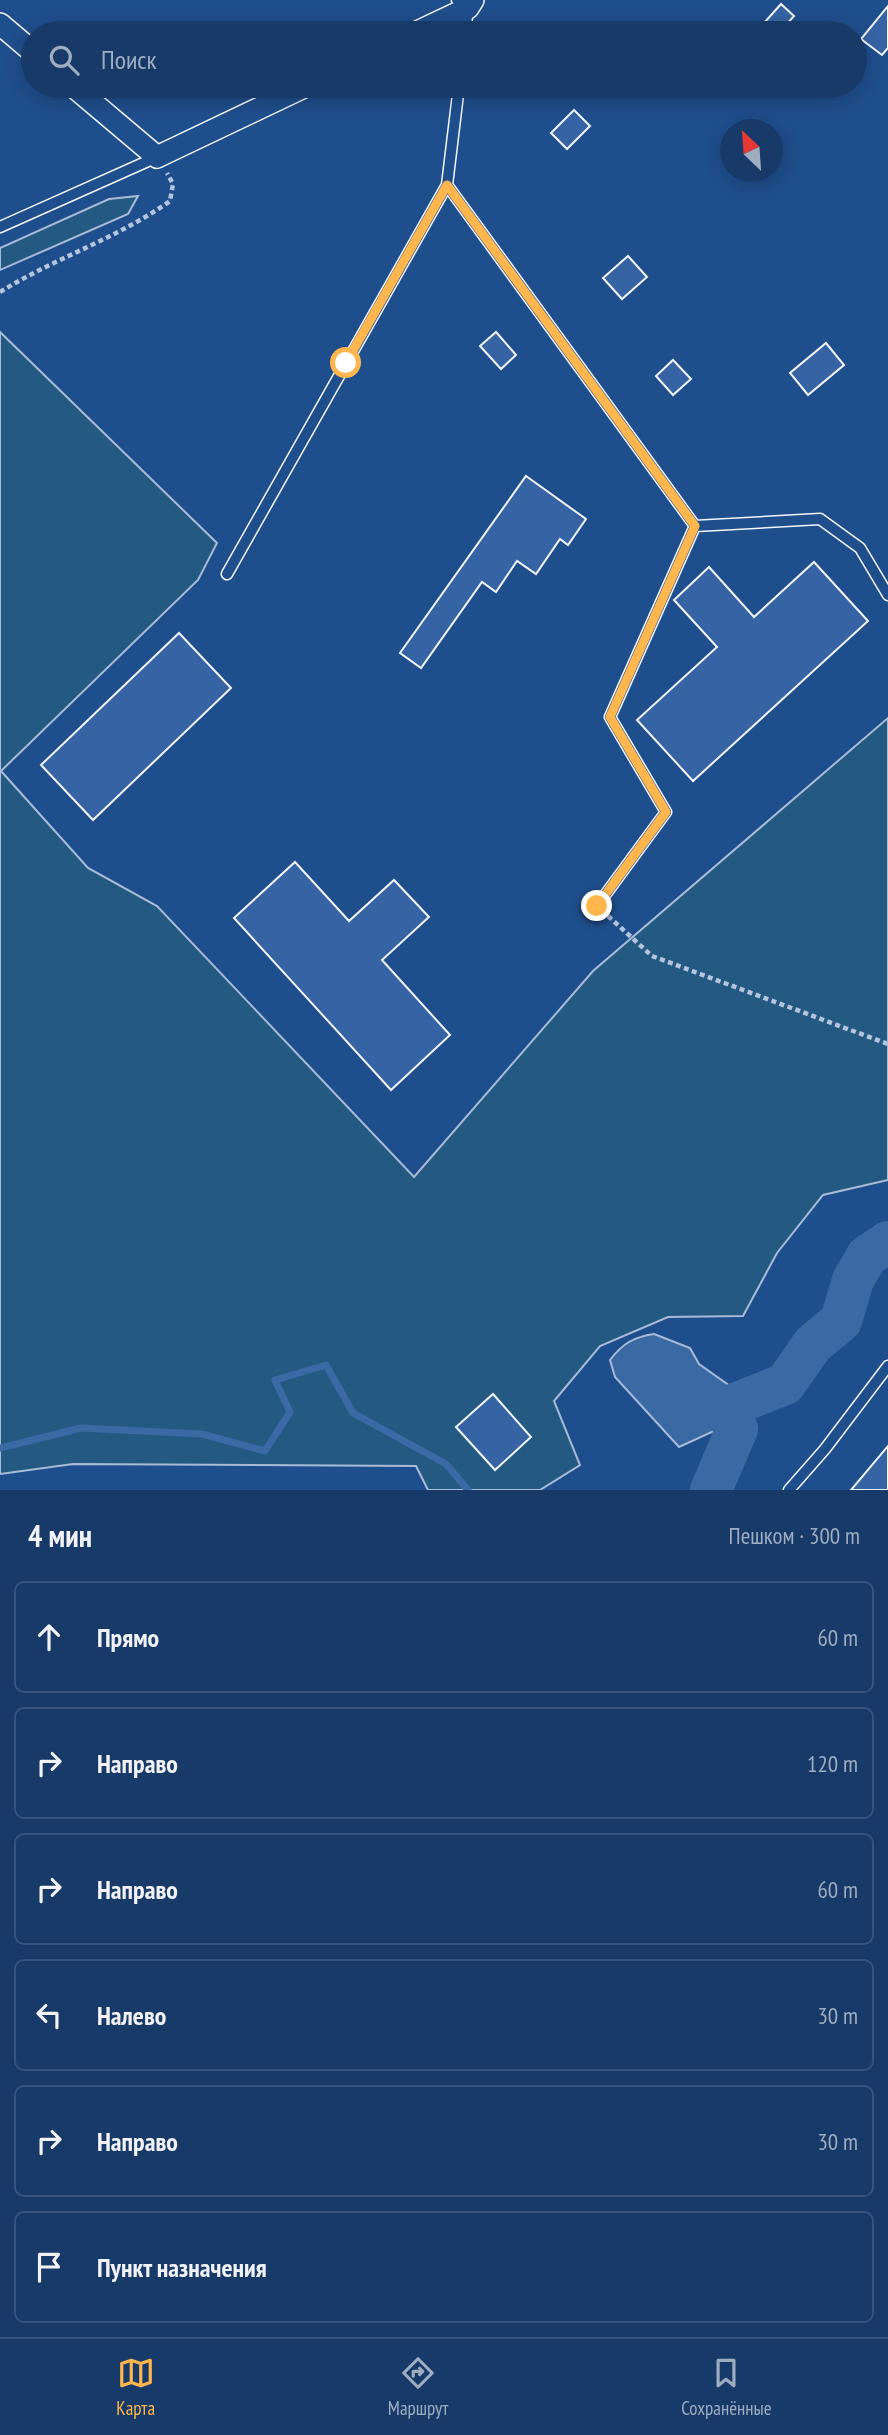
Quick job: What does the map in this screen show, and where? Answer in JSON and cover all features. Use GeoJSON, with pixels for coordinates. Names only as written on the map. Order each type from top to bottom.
{"type":"FeatureCollection","features":[{"type":"Feature","properties":{"kind":"street"},"geometry":{"type":"LineString","coordinates":[[435,21],[466,3]]}},
{"type":"Feature","properties":{"kind":"street"},"geometry":{"type":"LineString","coordinates":[[0,24],[21,42]]}},
{"type":"Feature","properties":{"kind":"street"},"geometry":{"type":"LineString","coordinates":[[87,98],[157,157],[281,98]]}},
{"type":"Feature","properties":{"kind":"lane"},"geometry":{"type":"LineString","coordinates":[[465,21],[466,3]]}},
{"type":"Feature","properties":{"kind":"lane"},"geometry":{"type":"LineString","coordinates":[[227,574],[447,185],[458,98]]}},
{"type":"Feature","properties":{"kind":"lane"},"geometry":{"type":"LineString","coordinates":[[0,227],[157,157]]}},
{"type":"Feature","properties":{"kind":"lane"},"geometry":{"type":"LineString","coordinates":[[447,185],[695,526]]}},
{"type":"Feature","properties":{"kind":"lane"},"geometry":{"type":"LineString","coordinates":[[695,526],[820,519],[860,548],[888,595]]}},
{"type":"Feature","properties":{"kind":"lane"},"geometry":{"type":"LineString","coordinates":[[597,906],[666,812],[610,717],[695,526]]}},
{"type":"Feature","properties":{"kind":"lane"},"geometry":{"type":"LineString","coordinates":[[789,1490],[825,1449],[888,1366]]}},
{"type":"Feature","properties":{"kind":"path"},"geometry":{"type":"LineString","coordinates":[[0,292],[24,277],[148,217],[170,201],[173,184],[157,157]]}},
{"type":"Feature","properties":{"kind":"path"},"geometry":{"type":"LineString","coordinates":[[597,906],[652,956],[888,1044]]}},
{"type":"Feature","properties":{"kind":"shaded area"},"geometry":{"type":"Polygon","coordinates":[[[138,196],[128,214],[0,270],[0,248],[109,199],[138,196]]]}},
{"type":"Feature","properties":{"kind":"shaded area"},"geometry":{"type":"Polygon","coordinates":[[[0,332],[217,543],[198,580],[1,771],[88,868],[157,906],[414,1177],[593,971],[888,718],[888,1180],[823,1195],[777,1253],[743,1316],[668,1317],[600,1346],[554,1401],[580,1465],[540,1490],[428,1490],[416,1466],[73,1464],[0,1474],[0,332]]]}},
{"type":"Feature","properties":{"kind":"shaded area"},"geometry":{"type":"Polygon","coordinates":[[[654,1334],[690,1348],[699,1364],[740,1393],[741,1410],[712,1432],[679,1447],[615,1377],[610,1360],[629,1342],[654,1334]]]}},
{"type":"Feature","properties":{"kind":"building"},"geometry":{"type":"Polygon","coordinates":[[[781,4],[794,16],[790,21],[766,21],[781,4]]]}},
{"type":"Feature","properties":{"kind":"building"},"geometry":{"type":"Polygon","coordinates":[[[888,6],[888,48],[882,55],[867,44],[867,32],[888,6]]]}},
{"type":"Feature","properties":{"kind":"building"},"geometry":{"type":"Polygon","coordinates":[[[574,110],[590,126],[567,149],[551,133],[574,110]]]}},
{"type":"Feature","properties":{"kind":"building"},"geometry":{"type":"Polygon","coordinates":[[[628,256],[647,277],[622,299],[603,278],[628,256]]]}},
{"type":"Feature","properties":{"kind":"building"},"geometry":{"type":"Polygon","coordinates":[[[496,332],[516,355],[501,369],[480,346],[496,332]]]}},
{"type":"Feature","properties":{"kind":"building"},"geometry":{"type":"Polygon","coordinates":[[[826,343],[844,365],[808,395],[790,373],[826,343]]]}},
{"type":"Feature","properties":{"kind":"building"},"geometry":{"type":"Polygon","coordinates":[[[673,360],[691,379],[673,395],[656,376],[673,360]]]}},
{"type":"Feature","properties":{"kind":"building"},"geometry":{"type":"Polygon","coordinates":[[[526,476],[586,519],[568,545],[560,539],[536,574],[517,561],[496,592],[482,582],[421,668],[400,653],[526,476]]]}},
{"type":"Feature","properties":{"kind":"building"},"geometry":{"type":"Polygon","coordinates":[[[814,562],[868,621],[693,781],[637,720],[717,647],[674,600],[709,567],[754,617],[814,562]]]}},
{"type":"Feature","properties":{"kind":"building"},"geometry":{"type":"Polygon","coordinates":[[[179,633],[231,688],[93,820],[41,765],[179,633]]]}},
{"type":"Feature","properties":{"kind":"building"},"geometry":{"type":"Polygon","coordinates":[[[295,862],[349,921],[394,880],[429,917],[382,960],[450,1035],[391,1090],[234,918],[295,862]]]}},
{"type":"Feature","properties":{"kind":"building"},"geometry":{"type":"Polygon","coordinates":[[[493,1394],[531,1437],[495,1470],[456,1427],[493,1394]]]}},
{"type":"Feature","properties":{"kind":"building"},"geometry":{"type":"Polygon","coordinates":[[[888,1446],[888,1490],[851,1490],[888,1446]]]}},
{"type":"Feature","properties":{"kind":"waterway"},"geometry":{"type":"LineString","coordinates":[[711,1490],[737,1429],[727,1415],[735,1404],[785,1384],[813,1344],[841,1321],[853,1280],[867,1256],[888,1242]]}},
{"type":"Feature","properties":{"kind":"waterway"},"geometry":{"type":"LineString","coordinates":[[0,1448],[81,1428],[202,1434],[265,1451],[290,1412],[275,1380],[326,1365],[353,1413],[446,1464],[468,1490]]}},
{"type":"Feature","properties":{"kind":"route"},"geometry":{"type":"LineString","coordinates":[[346,363],[447,185],[695,526],[610,717],[666,812],[597,906]]}}]}
